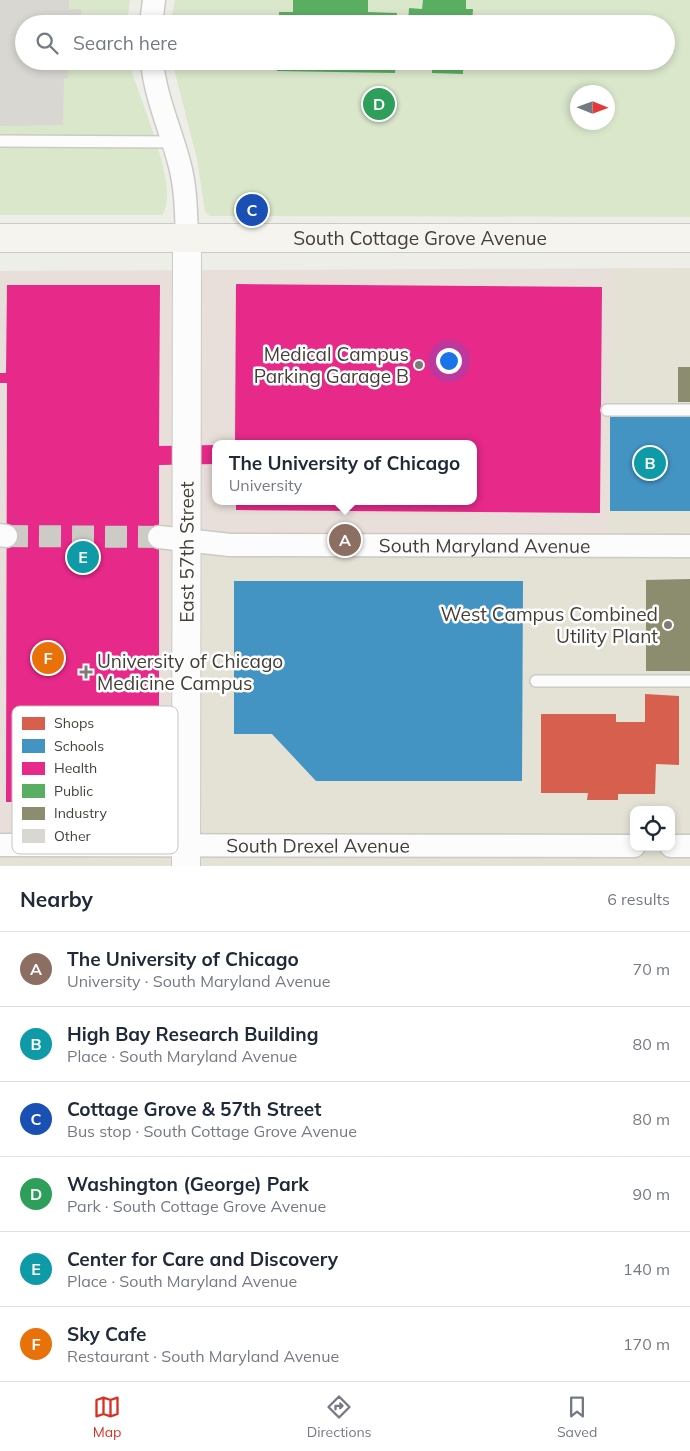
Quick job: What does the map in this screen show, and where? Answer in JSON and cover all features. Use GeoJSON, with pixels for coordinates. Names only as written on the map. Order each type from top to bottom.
{"type":"FeatureCollection","features":[{"type":"Feature","properties":{"kind":"main road","name":"South Cottage Grove Avenue"},"geometry":{"type":"LineString","coordinates":[[0,238],[690,238]]}},
{"type":"Feature","properties":{"kind":"street"},"geometry":{"type":"LineString","coordinates":[[153,15],[154,0]]}},
{"type":"Feature","properties":{"kind":"street"},"geometry":{"type":"LineString","coordinates":[[153,70],[154,82],[173,142],[186,194],[187,238]]}},
{"type":"Feature","properties":{"kind":"street","name":"East 57th Street"},"geometry":{"type":"LineString","coordinates":[[186,855],[187,238]]}},
{"type":"Feature","properties":{"kind":"street","name":"South Maryland Avenue"},"geometry":{"type":"LineString","coordinates":[[159,537],[230,545],[690,546]]}},
{"type":"Feature","properties":{"kind":"street","name":"South Drexel Avenue"},"geometry":{"type":"LineString","coordinates":[[167,854],[630,846]]}},
{"type":"Feature","properties":{"kind":"street"},"geometry":{"type":"LineString","coordinates":[[675,846],[690,846]]}},
{"type":"Feature","properties":{"kind":"lane"},"geometry":{"type":"LineString","coordinates":[[0,141],[173,142]]}},
{"type":"Feature","properties":{"kind":"lane"},"geometry":{"type":"LineString","coordinates":[[607,410],[690,410]]}},
{"type":"Feature","properties":{"kind":"lane"},"geometry":{"type":"LineString","coordinates":[[536,681],[690,681]]}},
{"type":"Feature","properties":{"kind":"shaded area"},"geometry":{"type":"Polygon","coordinates":[[[690,268],[690,866],[0,866],[0,271],[690,268]]]}},
{"type":"Feature","properties":{"kind":"shaded area","name":"University of Chicago Medicine Campus"},"geometry":{"type":"Polygon","coordinates":[[[611,269],[608,534],[174,534],[172,706],[12,706],[12,835],[0,835],[0,271],[611,269]]]}},
{"type":"Feature","properties":{"kind":"green space"},"geometry":{"type":"Polygon","coordinates":[[[0,0],[130,0],[128,15],[15,15],[15,70],[132,70],[156,140],[167,185],[167,203],[162,215],[0,215],[0,0]]]}},
{"type":"Feature","properties":{"kind":"green space"},"geometry":{"type":"Polygon","coordinates":[[[175,0],[690,0],[690,217],[210,216],[205,212],[197,159],[174,70],[675,70],[675,15],[172,15],[175,0]]]}},
{"type":"Feature","properties":{"kind":"building: Shops"},"geometry":{"type":"Polygon","coordinates":[[[645,694],[679,696],[679,765],[656,764],[655,794],[618,794],[618,800],[587,800],[588,793],[541,793],[541,714],[616,714],[616,722],[645,722],[645,694]]]}},
{"type":"Feature","properties":{"kind":"building: Schools"},"geometry":{"type":"Polygon","coordinates":[[[610,416],[690,416],[690,511],[610,511],[610,416]]]}},
{"type":"Feature","properties":{"kind":"building: Schools"},"geometry":{"type":"Polygon","coordinates":[[[234,581],[523,581],[522,781],[316,781],[272,734],[234,734],[234,581]]]}},
{"type":"Feature","properties":{"kind":"building: Health","name":"Medical Campus Parking Garage B"},"geometry":{"type":"Polygon","coordinates":[[[236,284],[602,287],[600,513],[236,510],[236,505],[477,505],[477,440],[235,440],[236,284]]]}},
{"type":"Feature","properties":{"kind":"building: Health"},"geometry":{"type":"Polygon","coordinates":[[[7,285],[160,285],[159,446],[212,445],[212,464],[159,465],[159,706],[12,706],[12,802],[6,802],[7,383],[0,383],[0,373],[6,373],[7,285]]]}},
{"type":"Feature","properties":{"kind":"building: Public"},"geometry":{"type":"Polygon","coordinates":[[[293,0],[368,0],[368,12],[397,13],[397,15],[279,15],[279,12],[293,12],[293,0]]]}},
{"type":"Feature","properties":{"kind":"building: Public"},"geometry":{"type":"Polygon","coordinates":[[[423,0],[466,0],[466,9],[473,9],[473,15],[409,15],[409,8],[422,9],[423,0]]]}},
{"type":"Feature","properties":{"kind":"building: Public"},"geometry":{"type":"Polygon","coordinates":[[[277,70],[395,70],[395,73],[277,70]]]}},
{"type":"Feature","properties":{"kind":"building: Public"},"geometry":{"type":"Polygon","coordinates":[[[432,70],[463,70],[463,74],[432,73],[432,70]]]}},
{"type":"Feature","properties":{"kind":"building: Industry"},"geometry":{"type":"Polygon","coordinates":[[[678,367],[690,367],[690,402],[678,402],[678,367]]]}},
{"type":"Feature","properties":{"kind":"building: Industry","name":"West Campus Combined Utility Plant"},"geometry":{"type":"Polygon","coordinates":[[[690,579],[690,671],[646,671],[646,580],[690,579]]]}},
{"type":"Feature","properties":{"kind":"building: Other"},"geometry":{"type":"Polygon","coordinates":[[[0,0],[69,0],[69,9],[81,9],[81,15],[15,15],[15,70],[68,70],[68,78],[64,78],[63,125],[0,126],[0,0]]]}},
{"type":"Feature","properties":{"kind":"tunnel"},"geometry":{"type":"LineString","coordinates":[[6,536],[159,537]]}},
{"type":"Feature","properties":{"kind":"place","name":"Washington (George) Park"},"geometry":{"type":"Point","coordinates":[379,104]}},
{"type":"Feature","properties":{"kind":"place","name":"Cottage Grove & 57th Street"},"geometry":{"type":"Point","coordinates":[252,210]}},
{"type":"Feature","properties":{"kind":"place","name":"Medical Campus Parking Garage B"},"geometry":{"type":"Point","coordinates":[419,365]}},
{"type":"Feature","properties":{"kind":"place","name":"High Bay Research Building"},"geometry":{"type":"Point","coordinates":[650,463]}},
{"type":"Feature","properties":{"kind":"place","name":"The University of Chicago"},"geometry":{"type":"Point","coordinates":[345,540]}},
{"type":"Feature","properties":{"kind":"place","name":"Center for Care and Discovery"},"geometry":{"type":"Point","coordinates":[83,557]}},
{"type":"Feature","properties":{"kind":"place","name":"West Campus Combined Utility Plant"},"geometry":{"type":"Point","coordinates":[668,625]}},
{"type":"Feature","properties":{"kind":"place","name":"Sky Cafe"},"geometry":{"type":"Point","coordinates":[48,658]}},
{"type":"Feature","properties":{"kind":"place","name":"University of Chicago Medicine Campus"},"geometry":{"type":"Point","coordinates":[86,672]}}]}
